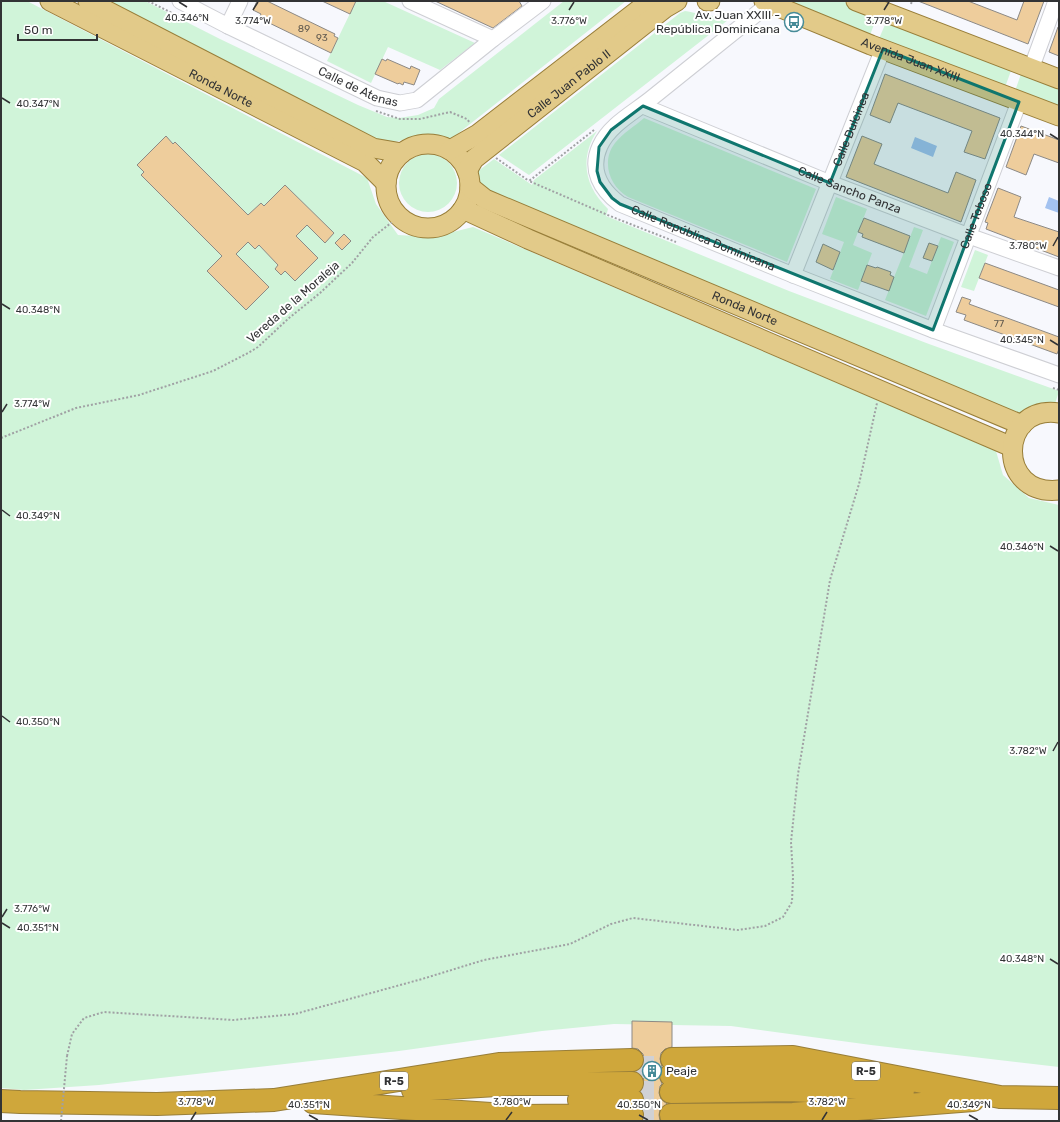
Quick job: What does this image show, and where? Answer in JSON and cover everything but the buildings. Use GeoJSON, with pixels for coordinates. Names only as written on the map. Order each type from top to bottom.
{"type":"FeatureCollection","features":[{"type":"Feature","properties":{"kind":"highway","name":"R-5"},"geometry":{"type":"LineString","coordinates":[[1000,1097],[793,1057],[671,1087],[1000,1097],[1059,1098]]}},
{"type":"Feature","properties":{"kind":"highway","name":"R-5"},"geometry":{"type":"LineString","coordinates":[[1,1101],[157,1104],[632,1088],[499,1064],[274,1100]]}},
{"type":"Feature","properties":{"kind":"highway","name":"R-5"},"geometry":{"type":"LineString","coordinates":[[811,1121],[1000,1097]]}},
{"type":"Feature","properties":{"kind":"highway","name":"R-5"},"geometry":{"type":"LineString","coordinates":[[853,1121],[1000,1097]]}},
{"type":"Feature","properties":{"kind":"highway","name":"R-5"},"geometry":{"type":"LineString","coordinates":[[883,1121],[1000,1097]]}},
{"type":"Feature","properties":{"kind":"highway","name":"R-5"},"geometry":{"type":"LineString","coordinates":[[274,1100],[404,1121]]}},
{"type":"Feature","properties":{"kind":"highway","name":"R-5"},"geometry":{"type":"LineString","coordinates":[[274,1100],[441,1121]]}},
{"type":"Feature","properties":{"kind":"highway","name":"R-5"},"geometry":{"type":"LineString","coordinates":[[274,1100],[483,1121]]}},
{"type":"Feature","properties":{"kind":"main road","name":"Ronda Norte"},"geometry":{"type":"LineString","coordinates":[[50,1],[365,162],[386,183]]}},
{"type":"Feature","properties":{"kind":"main road","name":"Ronda Norte"},"geometry":{"type":"LineString","coordinates":[[88,1],[373,148],[402,153]]}},
{"type":"Feature","properties":{"kind":"main road","name":"Calle Juan Pablo II"},"geometry":{"type":"LineString","coordinates":[[450,150],[478,134],[650,1]]}},
{"type":"Feature","properties":{"kind":"main road","name":"Calle Juan Pablo II"},"geometry":{"type":"LineString","coordinates":[[469,179],[474,159],[665,8],[677,1]]}},
{"type":"Feature","properties":{"kind":"main road"},"geometry":{"type":"LineString","coordinates":[[856,1],[1059,79]]}},
{"type":"Feature","properties":{"kind":"main road","name":"Avenida Juan XXIII"},"geometry":{"type":"LineString","coordinates":[[767,2],[883,49],[1059,116]]}},
{"type":"Feature","properties":{"kind":"main road"},"geometry":{"type":"LineString","coordinates":[[450,150],[438,145],[425,144],[413,147],[402,153],[394,162],[386,183],[387,194],[391,205],[400,216],[412,224],[426,227],[440,226],[453,219],[463,209],[468,198],[469,179]]}},
{"type":"Feature","properties":{"kind":"main road","name":"Ronda Norte"},"geometry":{"type":"LineString","coordinates":[[450,150],[460,159],[469,179],[485,199],[1022,425]]}},
{"type":"Feature","properties":{"kind":"main road","name":"Ronda Norte"},"geometry":{"type":"LineString","coordinates":[[463,209],[543,245],[1012,447]]}},
{"type":"Feature","properties":{"kind":"main road"},"geometry":{"type":"LineString","coordinates":[[1058,412],[1040,414],[1030,418],[1022,425],[1015,436],[1012,447],[1013,460],[1018,472],[1026,482],[1037,488],[1049,491],[1059,490]]}},
{"type":"Feature","properties":{"kind":"street","name":"Calle de Atenas"},"geometry":{"type":"LineString","coordinates":[[180,1],[228,26],[377,98],[400,104],[417,100],[543,1]]}},
{"type":"Feature","properties":{"kind":"street"},"geometry":{"type":"LineString","coordinates":[[228,26],[240,1]]}},
{"type":"Feature","properties":{"kind":"street"},"geometry":{"type":"LineString","coordinates":[[410,1],[493,39]]}},
{"type":"Feature","properties":{"kind":"street"},"geometry":{"type":"LineString","coordinates":[[1031,69],[1056,1]]}},
{"type":"Feature","properties":{"kind":"street","name":"Calle República Dominicana"},"geometry":{"type":"LineString","coordinates":[[767,2],[643,106],[611,130],[600,147],[596,159],[600,182],[605,191],[620,204],[1056,381]]}},
{"type":"Feature","properties":{"kind":"street","name":"Calle Dulcinea"},"geometry":{"type":"LineString","coordinates":[[793,275],[883,49]]}},
{"type":"Feature","properties":{"kind":"street","name":"Calle Toboso"},"geometry":{"type":"LineString","coordinates":[[933,330],[1019,102]]}},
{"type":"Feature","properties":{"kind":"street","name":"Calle Sancho Panza"},"geometry":{"type":"LineString","coordinates":[[643,106],[830,182],[969,236],[1059,268]]}},
{"type":"Feature","properties":{"kind":"path"},"geometry":{"type":"LineString","coordinates":[[595,129],[529,181],[610,216],[683,245]]}},
{"type":"Feature","properties":{"kind":"path","name":"Vereda de la Moraleja"},"geometry":{"type":"LineString","coordinates":[[1,438],[76,408],[139,395],[213,371],[248,353],[258,347],[289,318],[320,293],[352,263],[373,237],[400,216]]}},
{"type":"Feature","properties":{"kind":"path"},"geometry":{"type":"LineString","coordinates":[[1056,381],[1059,390]]}},
{"type":"Feature","properties":{"kind":"path"},"geometry":{"type":"LineString","coordinates":[[61,1121],[67,1056],[72,1034],[84,1018],[104,1012],[234,1020],[294,1014],[422,979],[484,960],[570,944],[611,924],[633,918],[738,930],[765,926],[783,916],[792,902],[793,877],[791,842],[798,774],[830,580],[859,484],[880,390]]}},
{"type":"Feature","properties":{"kind":"highlighted area"},"geometry":{"type":"Polygon","coordinates":[[[883,49],[1019,102],[933,330],[620,204],[612,198],[600,182],[597,171],[599,147],[611,130],[643,106],[830,183],[883,49]]]}},
{"type":"Feature","properties":{"kind":"green space"},"geometry":{"type":"Polygon","coordinates":[[[1,1],[27,1],[367,178],[376,204],[398,235],[433,237],[473,227],[996,451],[1003,475],[1029,498],[1059,505],[1059,1067],[871,1045],[731,1026],[614,1024],[542,1031],[399,1051],[99,1085],[24,1090],[1,1088],[1,1]]]}},
{"type":"Feature","properties":{"kind":"green space"},"geometry":{"type":"Polygon","coordinates":[[[106,1],[145,1],[220,39],[358,105],[387,117],[399,118],[418,115],[434,108],[439,99],[564,1],[626,1],[451,139],[432,134],[424,134],[395,142],[379,141],[106,1]]]}},
{"type":"Feature","properties":{"kind":"green space"},"geometry":{"type":"Polygon","coordinates":[[[356,1],[383,1],[475,43],[440,70],[388,47],[371,83],[327,61],[356,1]]]}},
{"type":"Feature","properties":{"kind":"green space"},"geometry":{"type":"Polygon","coordinates":[[[779,1],[842,1],[877,16],[869,38],[779,1]]]}},
{"type":"Feature","properties":{"kind":"green space"},"geometry":{"type":"Polygon","coordinates":[[[685,11],[711,16],[737,13],[529,175],[499,155],[680,13],[685,11]]]}},
{"type":"Feature","properties":{"kind":"green space"},"geometry":{"type":"Polygon","coordinates":[[[887,20],[1012,68],[1004,90],[878,41],[887,20]]]}},
{"type":"Feature","properties":{"kind":"green space"},"geometry":{"type":"Polygon","coordinates":[[[1022,71],[1059,85],[1059,111],[1014,94],[1022,71]]]}},
{"type":"Feature","properties":{"kind":"green space"},"geometry":{"type":"Polygon","coordinates":[[[644,118],[816,189],[787,262],[628,197],[621,192],[612,180],[609,173],[608,157],[618,139],[644,118]]]}},
{"type":"Feature","properties":{"kind":"green space"},"geometry":{"type":"Polygon","coordinates":[[[597,131],[591,141],[588,152],[587,172],[594,191],[608,209],[606,216],[789,291],[1059,391],[1055,404],[1044,405],[1014,415],[485,191],[478,183],[477,172],[494,159],[532,185],[534,180],[597,131]]]}},
{"type":"Feature","properties":{"kind":"green space"},"geometry":{"type":"Polygon","coordinates":[[[428,154],[439,156],[452,167],[455,172],[457,183],[455,194],[444,207],[439,210],[428,212],[417,210],[404,199],[401,194],[399,183],[401,172],[412,159],[417,156],[428,154]]]}},
{"type":"Feature","properties":{"kind":"green space"},"geometry":{"type":"Polygon","coordinates":[[[836,197],[867,209],[853,245],[872,253],[858,290],[830,279],[844,242],[822,234],[836,197]]]}},
{"type":"Feature","properties":{"kind":"green space"},"geometry":{"type":"Polygon","coordinates":[[[914,227],[923,230],[909,267],[927,274],[941,237],[954,242],[926,316],[885,300],[914,227]]]}},
{"type":"Feature","properties":{"kind":"green space"},"geometry":{"type":"Polygon","coordinates":[[[975,250],[988,255],[974,291],[961,287],[975,250]]]}},
{"type":"Feature","properties":{"kind":"water"},"geometry":{"type":"Polygon","coordinates":[[[915,137],[937,146],[933,157],[911,148],[915,137]]]}},
{"type":"Feature","properties":{"kind":"water"},"geometry":{"type":"Polygon","coordinates":[[[1049,197],[1059,201],[1059,213],[1045,208],[1049,197]]]}},
{"type":"Feature","properties":{"kind":"tunnel"},"geometry":{"type":"LineString","coordinates":[[632,1067],[672,1067]]}},
{"type":"Feature","properties":{"kind":"tunnel"},"geometry":{"type":"LineString","coordinates":[[632,1092],[671,1092]]}},
{"type":"Feature","properties":{"kind":"tunnel"},"geometry":{"type":"LineString","coordinates":[[632,1115],[671,1115]]}},
{"type":"Feature","properties":{"kind":"place","name":"Av. Juan XXIII - República Dominicana"},"geometry":{"type":"Point","coordinates":[794,22]}},
{"type":"Feature","properties":{"kind":"place","name":"Peaje"},"geometry":{"type":"Point","coordinates":[652,1071]}}]}
